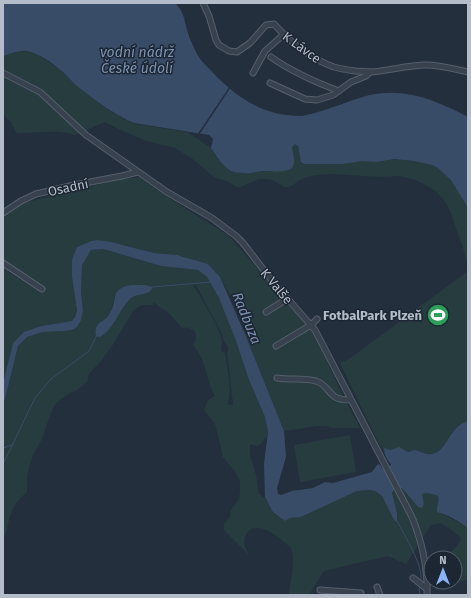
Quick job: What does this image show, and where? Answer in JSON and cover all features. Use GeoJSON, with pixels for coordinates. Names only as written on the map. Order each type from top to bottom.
{"type":"FeatureCollection","features":[{"type":"Feature","properties":{"kind":"street","name":"K Lávce"},"geometry":{"type":"LineString","coordinates":[[203,3],[209,16],[216,40],[219,45],[229,51],[237,52],[250,43],[266,25],[274,24],[284,35],[306,52],[326,64],[346,70],[370,72],[426,65],[443,66],[468,72]]}},
{"type":"Feature","properties":{"kind":"street"},"geometry":{"type":"LineString","coordinates":[[253,74],[265,51],[284,35]]}},
{"type":"Feature","properties":{"kind":"street"},"geometry":{"type":"LineString","coordinates":[[271,57],[298,74],[339,91]]}},
{"type":"Feature","properties":{"kind":"street"},"geometry":{"type":"LineString","coordinates":[[270,83],[297,96],[317,100],[339,91],[350,82],[366,76],[370,72]]}},
{"type":"Feature","properties":{"kind":"street","name":"K Valše"},"geometry":{"type":"LineString","coordinates":[[3,73],[40,92],[86,136],[167,192],[212,218],[236,236],[287,299],[311,325],[412,516],[422,546],[426,567],[427,592]]}},
{"type":"Feature","properties":{"kind":"street","name":"Osadní"},"geometry":{"type":"LineString","coordinates":[[3,213],[21,201],[36,194],[138,172]]}},
{"type":"Feature","properties":{"kind":"street"},"geometry":{"type":"LineString","coordinates":[[3,263],[42,289]]}},
{"type":"Feature","properties":{"kind":"street"},"geometry":{"type":"LineString","coordinates":[[266,312],[287,299]]}},
{"type":"Feature","properties":{"kind":"street"},"geometry":{"type":"LineString","coordinates":[[276,346],[311,325],[317,319]]}},
{"type":"Feature","properties":{"kind":"street"},"geometry":{"type":"LineString","coordinates":[[277,378],[316,381],[327,388],[337,398],[351,400]]}},
{"type":"Feature","properties":{"kind":"street"},"geometry":{"type":"LineString","coordinates":[[413,578],[427,592]]}},
{"type":"Feature","properties":{"kind":"street"},"geometry":{"type":"LineString","coordinates":[[377,587],[380,595]]}},
{"type":"Feature","properties":{"kind":"street"},"geometry":{"type":"LineString","coordinates":[[320,590],[361,593],[361,595]]}},
{"type":"Feature","properties":{"kind":"green space"},"geometry":{"type":"Polygon","coordinates":[[[21,51],[38,55],[58,68],[76,85],[109,110],[124,119],[136,124],[187,132],[211,148],[218,158],[231,171],[241,173],[287,170],[294,158],[292,147],[295,144],[298,146],[301,162],[304,164],[342,164],[354,162],[358,157],[405,160],[432,165],[447,175],[468,208],[468,269],[463,248],[450,211],[444,200],[437,192],[416,180],[400,176],[380,177],[334,174],[307,177],[288,187],[284,187],[273,180],[259,179],[238,188],[229,182],[214,177],[190,157],[175,148],[146,141],[105,122],[75,135],[63,132],[18,133],[11,122],[3,114],[3,56],[21,51]]]}},
{"type":"Feature","properties":{"kind":"green space"},"geometry":{"type":"Polygon","coordinates":[[[140,177],[175,202],[228,235],[316,337],[343,396],[360,428],[332,428],[327,426],[317,426],[284,431],[245,334],[247,325],[220,277],[208,264],[177,255],[154,253],[98,240],[91,241],[77,247],[74,258],[73,278],[77,306],[75,316],[72,321],[41,326],[13,343],[3,383],[3,217],[23,203],[117,180],[140,177]],[[11,269],[8,272],[41,292],[11,269]]]}},
{"type":"Feature","properties":{"kind":"green space"},"geometry":{"type":"Polygon","coordinates":[[[103,249],[161,266],[198,270],[207,277],[219,298],[249,380],[265,417],[268,432],[267,436],[261,444],[257,446],[250,444],[250,455],[256,475],[259,494],[266,499],[273,512],[285,521],[290,518],[301,517],[357,491],[370,490],[375,491],[382,496],[394,520],[397,513],[392,493],[394,490],[402,488],[418,507],[422,508],[424,504],[422,494],[427,493],[438,496],[437,506],[440,513],[462,524],[468,529],[468,579],[463,581],[463,550],[452,550],[460,542],[461,538],[441,523],[431,525],[406,564],[388,556],[324,571],[309,595],[289,595],[293,564],[291,548],[272,533],[260,528],[254,528],[249,530],[244,540],[249,555],[224,530],[224,524],[230,517],[231,510],[239,499],[240,482],[235,471],[223,457],[215,424],[204,410],[208,400],[215,396],[201,356],[193,345],[196,340],[196,333],[190,328],[182,328],[169,313],[154,302],[153,305],[143,305],[133,311],[112,346],[89,374],[87,382],[76,391],[58,401],[54,406],[42,439],[30,463],[27,476],[27,492],[18,501],[14,508],[3,538],[3,403],[18,346],[27,337],[43,332],[72,330],[83,310],[81,292],[82,265],[91,250],[103,249]],[[136,285],[119,290],[115,295],[110,313],[96,328],[96,336],[103,335],[106,332],[130,299],[152,289],[152,287],[146,285],[136,285]],[[196,285],[193,286],[212,316],[222,338],[221,349],[222,352],[225,353],[229,379],[230,393],[227,404],[233,405],[227,353],[228,347],[220,330],[196,285]]]}},
{"type":"Feature","properties":{"kind":"green space","name":"FotbalPark Plzeň"},"geometry":{"type":"Polygon","coordinates":[[[468,271],[468,421],[458,426],[442,448],[436,453],[427,454],[414,450],[408,452],[400,448],[390,450],[387,448],[384,451],[380,446],[340,363],[349,359],[468,271]]]}},
{"type":"Feature","properties":{"kind":"green space"},"geometry":{"type":"Polygon","coordinates":[[[350,435],[356,472],[300,482],[294,445],[350,435]]]}},
{"type":"Feature","properties":{"kind":"water","name":"vodní nádrž České údolí"},"geometry":{"type":"Polygon","coordinates":[[[3,3],[175,3],[182,13],[192,43],[203,63],[233,92],[243,99],[264,110],[276,113],[302,116],[380,93],[419,96],[444,105],[468,117],[468,208],[451,180],[438,168],[414,161],[394,159],[376,162],[362,161],[342,164],[304,164],[301,162],[298,146],[295,144],[292,147],[294,163],[290,170],[246,173],[231,171],[222,163],[211,148],[213,139],[209,135],[134,123],[111,111],[77,86],[56,66],[40,56],[24,51],[3,56],[3,3]]]}},
{"type":"Feature","properties":{"kind":"water"},"geometry":{"type":"Polygon","coordinates":[[[97,240],[154,253],[177,255],[208,264],[220,277],[245,334],[284,431],[286,457],[277,488],[278,494],[281,495],[292,491],[313,488],[325,482],[333,483],[372,472],[379,464],[383,469],[390,466],[391,464],[387,459],[385,448],[391,450],[399,447],[408,452],[414,450],[429,454],[436,453],[442,448],[456,428],[468,421],[468,529],[462,523],[437,512],[439,500],[438,496],[428,493],[422,494],[424,504],[422,508],[418,507],[402,488],[394,490],[392,493],[397,513],[397,522],[394,520],[382,496],[375,491],[370,490],[357,491],[301,517],[290,518],[285,521],[273,512],[265,497],[264,464],[268,432],[265,417],[249,380],[219,298],[207,277],[198,270],[161,266],[103,249],[91,250],[82,265],[81,292],[83,310],[81,320],[77,327],[72,330],[43,332],[27,337],[18,346],[3,403],[3,383],[13,343],[24,332],[41,326],[72,321],[77,310],[72,276],[72,260],[77,247],[97,240]]]}},
{"type":"Feature","properties":{"kind":"water"},"geometry":{"type":"Polygon","coordinates":[[[131,285],[146,285],[152,287],[152,289],[147,293],[132,297],[126,303],[105,334],[100,337],[96,336],[96,327],[110,313],[117,292],[124,287],[131,285]]]}},
{"type":"Feature","properties":{"kind":"pier"},"geometry":{"type":"Polygon","coordinates":[[[230,86],[231,87],[199,135],[197,135],[230,86]]]}},
{"type":"Feature","properties":{"kind":"waterway"},"geometry":{"type":"LineString","coordinates":[[152,287],[211,282]]}},
{"type":"Feature","properties":{"kind":"waterway"},"geometry":{"type":"LineString","coordinates":[[3,464],[35,398],[51,379],[89,351],[97,335]]}},
{"type":"Feature","properties":{"kind":"waterway"},"geometry":{"type":"LineString","coordinates":[[3,448],[12,445]]}},
{"type":"Feature","properties":{"kind":"waterway"},"geometry":{"type":"LineString","coordinates":[[397,521],[416,559],[421,574],[421,581]]}},
{"type":"Feature","properties":{"kind":"waterway"},"geometry":{"type":"LineString","coordinates":[[420,586],[420,595]]}},
{"type":"Feature","properties":{"kind":"place","name":"FotbalPark Plzeň"},"geometry":{"type":"Point","coordinates":[438,315]}},
{"type":"Feature","properties":{"kind":"water label","name":"Radbuza"},"geometry":{"type":"Point","coordinates":[247,318]}}]}
